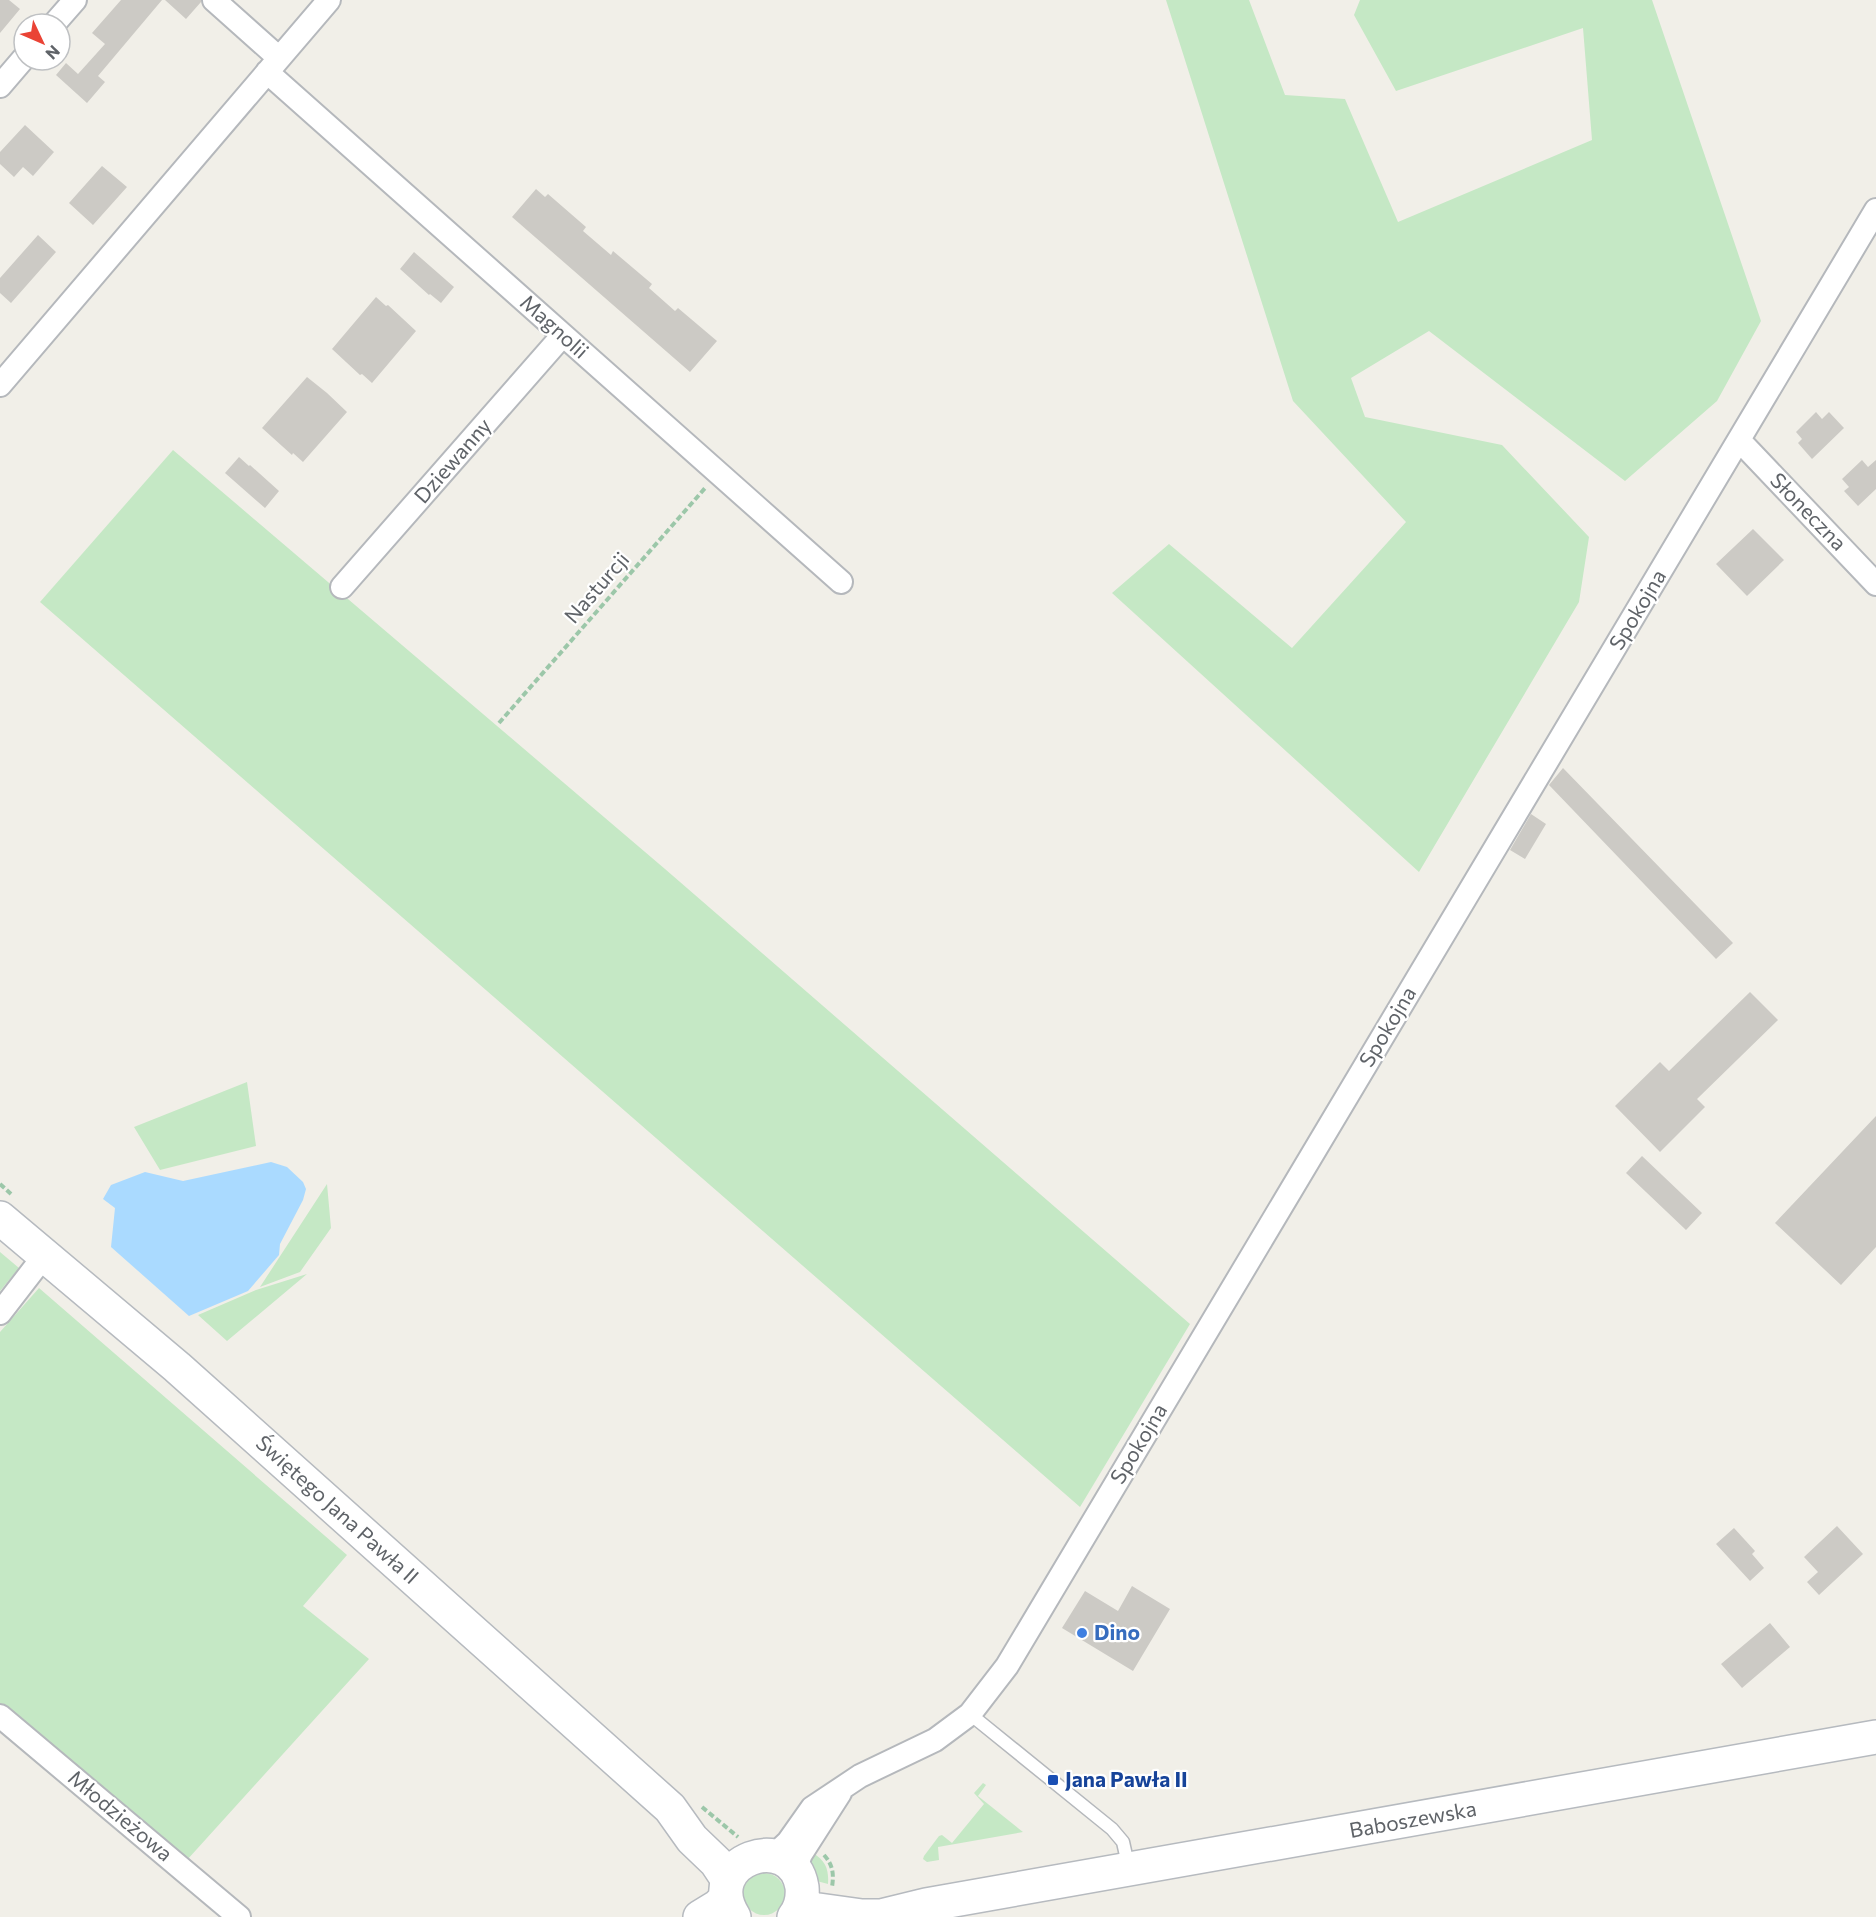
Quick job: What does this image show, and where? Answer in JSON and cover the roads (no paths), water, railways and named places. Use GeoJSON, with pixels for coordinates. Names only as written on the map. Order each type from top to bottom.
{"type":"FeatureCollection","features":[{"type":"Feature","properties":{"kind":"street"},"geometry":{"type":"LineString","coordinates":[[64,12],[75,0]]}},
{"type":"Feature","properties":{"kind":"street","name":"Magnolii"},"geometry":{"type":"LineString","coordinates":[[214,0],[273,65],[563,335],[841,582]]}},
{"type":"Feature","properties":{"kind":"street"},"geometry":{"type":"LineString","coordinates":[[0,385],[329,0]]}},
{"type":"Feature","properties":{"kind":"street"},"geometry":{"type":"LineString","coordinates":[[0,86],[12,72]]}},
{"type":"Feature","properties":{"kind":"street","name":"Spokojna"},"geometry":{"type":"LineString","coordinates":[[766,1888],[797,1862],[844,1787],[860,1776],[935,1740],[970,1714],[1007,1666],[1876,210]]}},
{"type":"Feature","properties":{"kind":"street","name":"Dziewanny"},"geometry":{"type":"LineString","coordinates":[[342,587],[563,335]]}},
{"type":"Feature","properties":{"kind":"street","name":"Słoneczna"},"geometry":{"type":"LineString","coordinates":[[1739,440],[1876,584]]}},
{"type":"Feature","properties":{"kind":"street","name":"Świętego Jana Pawła II"},"geometry":{"type":"LineString","coordinates":[[0,1218],[185,1374],[670,1808],[704,1827],[766,1888]]}},
{"type":"Feature","properties":{"kind":"street"},"geometry":{"type":"LineString","coordinates":[[0,1313],[44,1256]]}},
{"type":"Feature","properties":{"kind":"street","name":"Młodzieżowa"},"geometry":{"type":"LineString","coordinates":[[0,1716],[239,1917]]}},
{"type":"Feature","properties":{"kind":"street","name":"Baboszewska"},"geometry":{"type":"LineString","coordinates":[[766,1888],[819,1910],[862,1916],[881,1916],[910,1908],[951,1909],[1130,1870],[1876,1737]]}},
{"type":"Feature","properties":{"kind":"street"},"geometry":{"type":"LineString","coordinates":[[700,1917],[718,1906],[766,1888]]}},
{"type":"Feature","properties":{"kind":"lane"},"geometry":{"type":"LineString","coordinates":[[970,1714],[1112,1829],[1123,1842],[1130,1870]]}},
{"type":"Feature","properties":{"kind":"water"},"geometry":{"type":"Polygon","coordinates":[[[271,1162],[287,1167],[303,1182],[306,1189],[303,1200],[280,1244],[279,1255],[248,1291],[189,1316],[111,1247],[115,1208],[103,1199],[111,1185],[145,1172],[183,1181],[271,1162]]]}},
{"type":"Feature","properties":{"kind":"place","name":"Dino"},"geometry":{"type":"Point","coordinates":[1082,1633]}},
{"type":"Feature","properties":{"kind":"place","name":"Jana Pawła II"},"geometry":{"type":"Point","coordinates":[1053,1780]}}]}
